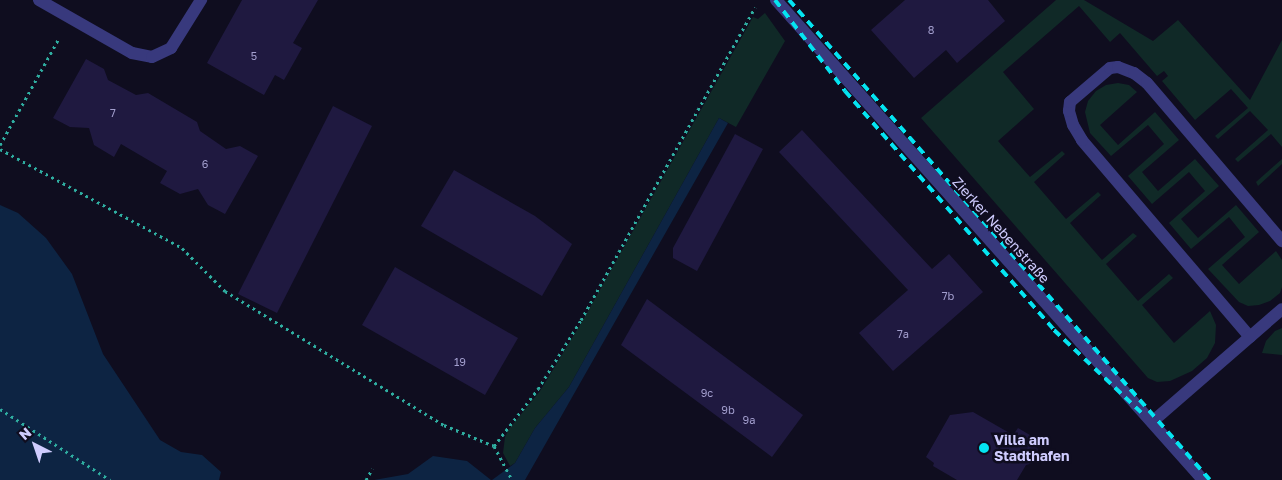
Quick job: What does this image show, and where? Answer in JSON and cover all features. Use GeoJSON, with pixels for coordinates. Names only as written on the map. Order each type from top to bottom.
{"type":"FeatureCollection","features":[{"type":"Feature","properties":{"kind":"street"},"geometry":{"type":"LineString","coordinates":[[39,0],[132,53],[152,57],[162,54],[175,44],[201,0]]}},
{"type":"Feature","properties":{"kind":"street","name":"Zierker Nebenstraße"},"geometry":{"type":"LineString","coordinates":[[776,0],[1203,480]]}},
{"type":"Feature","properties":{"kind":"street"},"geometry":{"type":"LineString","coordinates":[[1250,337],[1082,140],[1073,125],[1069,111],[1070,102],[1110,68],[1118,67],[1134,73],[1147,83],[1282,241]]}},
{"type":"Feature","properties":{"kind":"street"},"geometry":{"type":"LineString","coordinates":[[1152,422],[1282,309]]}},
{"type":"Feature","properties":{"kind":"path"},"geometry":{"type":"LineString","coordinates":[[494,446],[538,389],[581,320],[759,0]]}},
{"type":"Feature","properties":{"kind":"path"},"geometry":{"type":"LineString","coordinates":[[0,144],[71,18]]}},
{"type":"Feature","properties":{"kind":"path"},"geometry":{"type":"LineString","coordinates":[[0,149],[182,248],[225,291],[444,425],[494,446],[512,480]]}},
{"type":"Feature","properties":{"kind":"path"},"geometry":{"type":"LineString","coordinates":[[0,409],[110,480]]}},
{"type":"Feature","properties":{"kind":"path"},"geometry":{"type":"LineString","coordinates":[[366,480],[372,470]]}},
{"type":"Feature","properties":{"kind":"green space"},"geometry":{"type":"Polygon","coordinates":[[[1056,0],[1084,0],[1153,41],[1178,20],[1250,100],[1282,40],[1282,147],[1271,134],[1238,162],[1235,159],[1268,130],[1250,111],[1218,139],[1215,136],[1248,108],[1231,89],[1195,120],[1162,81],[1168,76],[1164,71],[1157,76],[1120,33],[1110,42],[1079,6],[1003,72],[1034,109],[998,141],[1030,177],[1062,151],[1065,154],[1034,182],[1066,219],[1098,192],[1101,195],[1070,223],[1102,260],[1133,233],[1137,236],[1106,264],[1138,301],[1169,274],[1173,278],[1142,305],[1174,343],[1210,311],[1216,325],[1215,343],[1207,358],[1192,371],[1170,381],[1157,382],[1148,378],[921,118],[1056,0]]]}},
{"type":"Feature","properties":{"kind":"green space"},"geometry":{"type":"Polygon","coordinates":[[[765,13],[785,41],[736,127],[719,118],[569,387],[535,428],[515,463],[510,466],[503,453],[505,437],[509,429],[540,391],[583,320],[753,17],[758,19],[765,13]]]}},
{"type":"Feature","properties":{"kind":"green space"},"geometry":{"type":"Polygon","coordinates":[[[1118,83],[1129,85],[1137,92],[1100,125],[1118,145],[1155,112],[1179,140],[1142,172],[1158,191],[1195,159],[1219,186],[1181,219],[1198,238],[1236,205],[1259,232],[1222,265],[1239,284],[1276,251],[1282,260],[1282,287],[1280,293],[1270,301],[1248,306],[1239,302],[1208,269],[1245,237],[1229,217],[1191,249],[1169,223],[1205,191],[1189,172],[1152,204],[1128,176],[1164,144],[1148,125],[1111,156],[1090,133],[1085,112],[1088,101],[1096,91],[1106,85],[1118,83]]]}},
{"type":"Feature","properties":{"kind":"green space"},"geometry":{"type":"Polygon","coordinates":[[[1282,159],[1282,164],[1258,186],[1256,182],[1282,159]]]}},
{"type":"Feature","properties":{"kind":"green space"},"geometry":{"type":"Polygon","coordinates":[[[1282,328],[1282,355],[1262,353],[1266,341],[1275,331],[1282,328]]]}},
{"type":"Feature","properties":{"kind":"water"},"geometry":{"type":"Polygon","coordinates":[[[719,118],[728,123],[525,480],[492,480],[515,463],[535,428],[569,387],[719,118]]]}},
{"type":"Feature","properties":{"kind":"water"},"geometry":{"type":"Polygon","coordinates":[[[0,205],[18,213],[46,238],[72,274],[103,354],[160,440],[181,452],[202,455],[221,472],[219,480],[0,480],[0,205]]]}},
{"type":"Feature","properties":{"kind":"water"},"geometry":{"type":"Polygon","coordinates":[[[433,456],[467,461],[491,480],[374,480],[408,474],[433,456]]]}},
{"type":"Feature","properties":{"kind":"building"},"geometry":{"type":"Polygon","coordinates":[[[242,0],[318,0],[293,43],[302,48],[284,80],[275,75],[264,95],[207,63],[242,0]]]}},
{"type":"Feature","properties":{"kind":"building"},"geometry":{"type":"Polygon","coordinates":[[[905,0],[988,0],[1005,21],[957,63],[946,50],[914,78],[871,30],[905,0]]]}},
{"type":"Feature","properties":{"kind":"building"},"geometry":{"type":"Polygon","coordinates":[[[86,59],[104,69],[108,80],[136,95],[148,93],[197,122],[200,131],[226,149],[240,146],[258,156],[225,214],[208,205],[198,189],[180,194],[160,183],[167,171],[121,144],[114,157],[94,145],[89,128],[70,127],[53,118],[86,59]]]}},
{"type":"Feature","properties":{"kind":"building"},"geometry":{"type":"Polygon","coordinates":[[[333,106],[372,126],[277,313],[238,294],[333,106]]]}},
{"type":"Feature","properties":{"kind":"building"},"geometry":{"type":"Polygon","coordinates":[[[802,130],[932,269],[949,254],[983,292],[893,371],[859,333],[908,290],[779,152],[802,130]]]}},
{"type":"Feature","properties":{"kind":"building"},"geometry":{"type":"Polygon","coordinates":[[[735,134],[763,149],[697,271],[673,258],[673,248],[735,134]]]}},
{"type":"Feature","properties":{"kind":"building"},"geometry":{"type":"Polygon","coordinates":[[[454,170],[535,216],[572,244],[542,296],[421,226],[454,170]]]}},
{"type":"Feature","properties":{"kind":"building"},"geometry":{"type":"Polygon","coordinates":[[[395,267],[518,338],[485,395],[362,325],[395,267]]]}},
{"type":"Feature","properties":{"kind":"building"},"geometry":{"type":"Polygon","coordinates":[[[647,299],[803,415],[772,457],[621,345],[647,299]]]}},
{"type":"Feature","properties":{"kind":"building","name":"Villa am Stadthafen"},"geometry":{"type":"Polygon","coordinates":[[[973,412],[1013,435],[1018,428],[1035,438],[1040,461],[1026,465],[1017,480],[957,480],[933,466],[934,463],[926,457],[950,415],[973,412]]]}},
{"type":"Feature","properties":{"kind":"railway"},"geometry":{"type":"LineString","coordinates":[[775,0],[845,91],[1054,330],[1145,416]]}},
{"type":"Feature","properties":{"kind":"railway"},"geometry":{"type":"LineString","coordinates":[[789,0],[1210,480]]}},
{"type":"Feature","properties":{"kind":"place","name":"Villa am Stadthafen"},"geometry":{"type":"Point","coordinates":[984,448]}}]}
